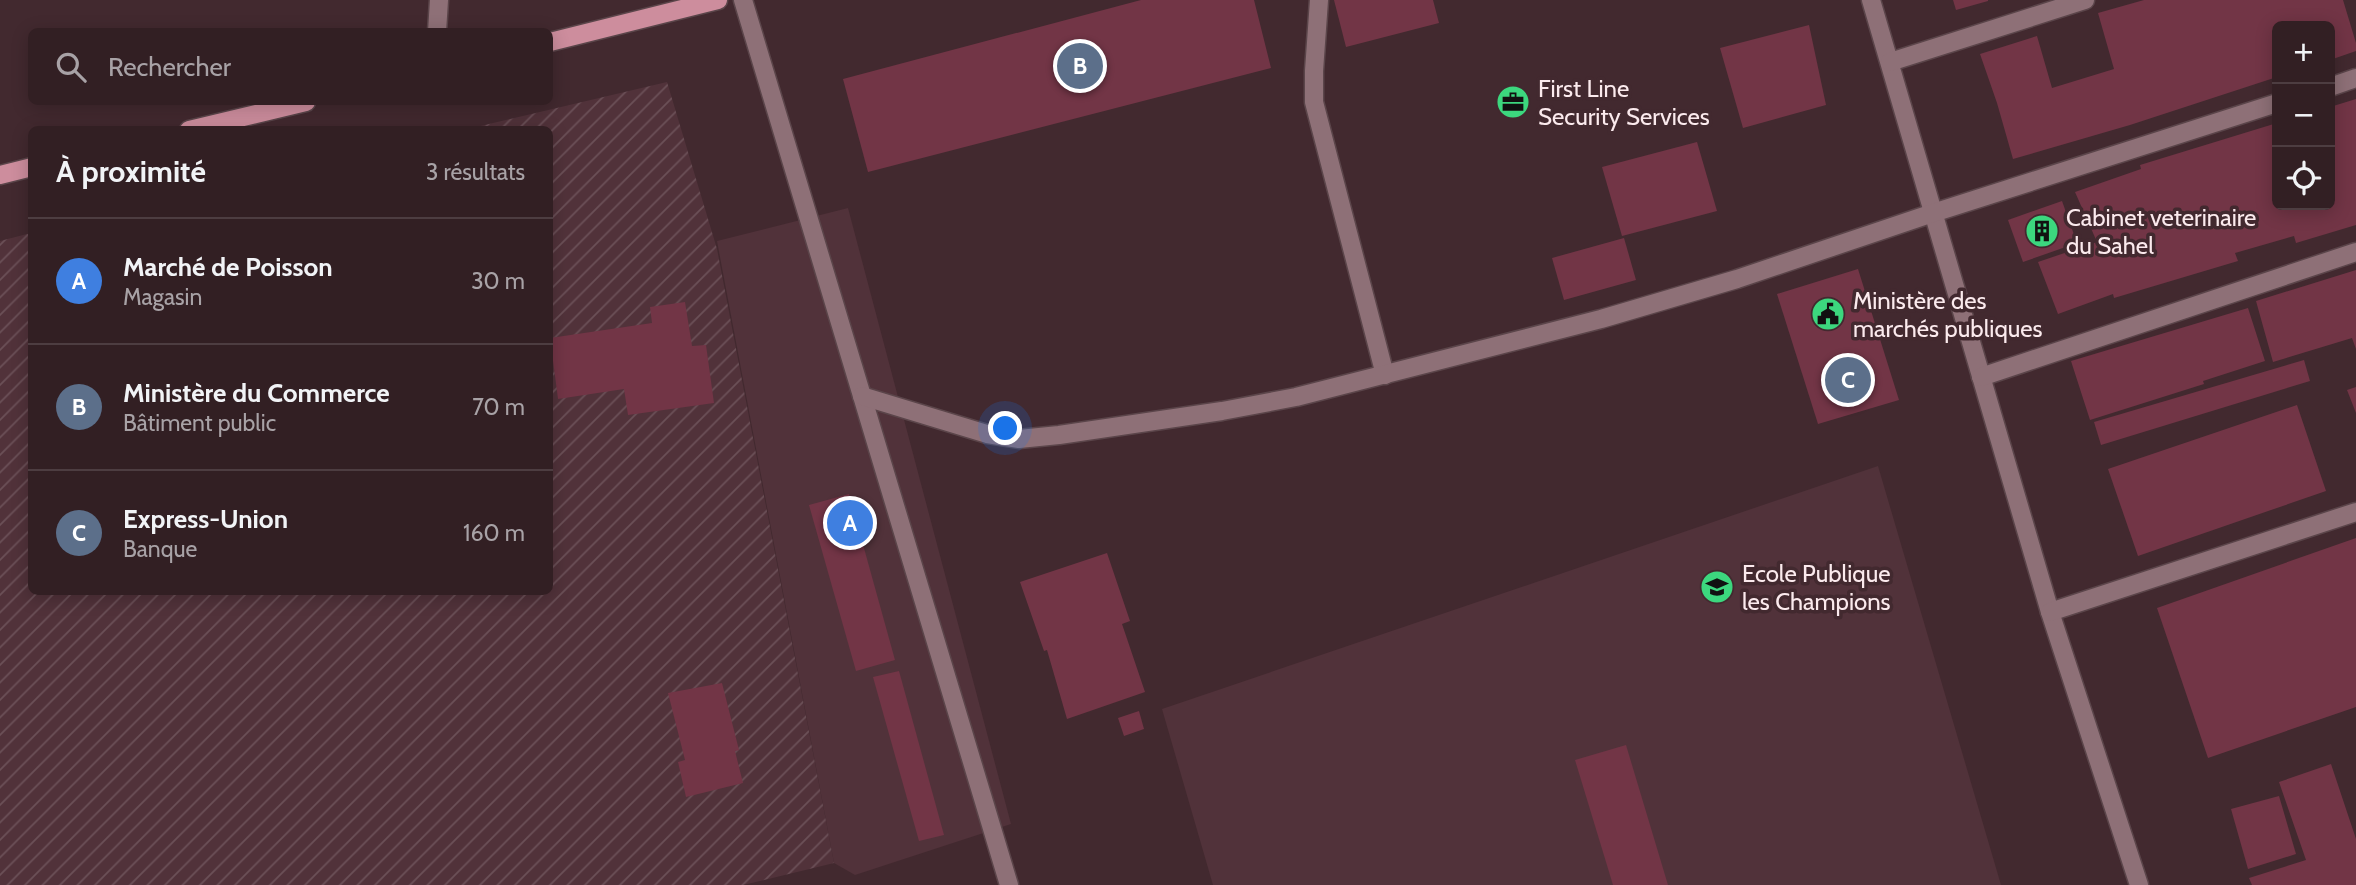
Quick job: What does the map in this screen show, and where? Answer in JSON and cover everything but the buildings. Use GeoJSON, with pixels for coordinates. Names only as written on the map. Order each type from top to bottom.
{"type":"FeatureCollection","features":[{"type":"Feature","properties":{"kind":"main road"},"geometry":{"type":"LineString","coordinates":[[553,41],[718,0]]}},
{"type":"Feature","properties":{"kind":"main road"},"geometry":{"type":"LineString","coordinates":[[206,126],[293,105]]}},
{"type":"Feature","properties":{"kind":"main road"},"geometry":{"type":"LineString","coordinates":[[0,175],[28,168]]}},
{"type":"Feature","properties":{"kind":"street"},"geometry":{"type":"LineString","coordinates":[[437,28],[439,0]]}},
{"type":"Feature","properties":{"kind":"street"},"geometry":{"type":"LineString","coordinates":[[743,0],[1009,885]]}},
{"type":"Feature","properties":{"kind":"street"},"geometry":{"type":"LineString","coordinates":[[1319,0],[1314,102],[1385,375]]}},
{"type":"Feature","properties":{"kind":"street"},"geometry":{"type":"LineString","coordinates":[[1871,0],[2050,612],[2139,885]]}},
{"type":"Feature","properties":{"kind":"street"},"geometry":{"type":"LineString","coordinates":[[1890,62],[2085,0]]}},
{"type":"Feature","properties":{"kind":"street"},"geometry":{"type":"LineString","coordinates":[[2335,85],[2356,78]]}},
{"type":"Feature","properties":{"kind":"street"},"geometry":{"type":"LineString","coordinates":[[862,396],[987,434],[1020,439],[1222,411],[1296,397],[1601,319],[1737,279],[2272,105]]}},
{"type":"Feature","properties":{"kind":"street"},"geometry":{"type":"LineString","coordinates":[[1981,377],[2356,252]]}},
{"type":"Feature","properties":{"kind":"street"},"geometry":{"type":"LineString","coordinates":[[2050,612],[2356,512]]}},
{"type":"Feature","properties":{"kind":"shaded area"},"geometry":{"type":"Polygon","coordinates":[[[667,82],[717,249],[834,863],[743,885],[0,885],[0,241],[28,234],[28,595],[553,595],[553,126],[481,126],[667,82]]]}},
{"type":"Feature","properties":{"kind":"shaded area"},"geometry":{"type":"Polygon","coordinates":[[[848,208],[1011,824],[855,875],[834,863],[717,241],[848,208]]]}},
{"type":"Feature","properties":{"kind":"shaded area","name":"Ecole Publique les Champions"},"geometry":{"type":"Polygon","coordinates":[[[1878,466],[2001,885],[1213,885],[1162,709],[1878,466]]]}},
{"type":"Feature","properties":{"kind":"place","name":"Ministère du Commerce"},"geometry":{"type":"Point","coordinates":[1080,66]}},
{"type":"Feature","properties":{"kind":"place","name":"First Line Security Services"},"geometry":{"type":"Point","coordinates":[1513,102]}},
{"type":"Feature","properties":{"kind":"place","name":"Cabinet veterinaire du Sahel"},"geometry":{"type":"Point","coordinates":[2042,231]}},
{"type":"Feature","properties":{"kind":"place","name":"Ministère des marchés publiques"},"geometry":{"type":"Point","coordinates":[1828,314]}},
{"type":"Feature","properties":{"kind":"place","name":"Express-Union"},"geometry":{"type":"Point","coordinates":[1848,380]}},
{"type":"Feature","properties":{"kind":"place","name":"Marché de Poisson"},"geometry":{"type":"Point","coordinates":[850,523]}},
{"type":"Feature","properties":{"kind":"place","name":"Ecole Publique les Champions"},"geometry":{"type":"Point","coordinates":[1717,587]}}]}
